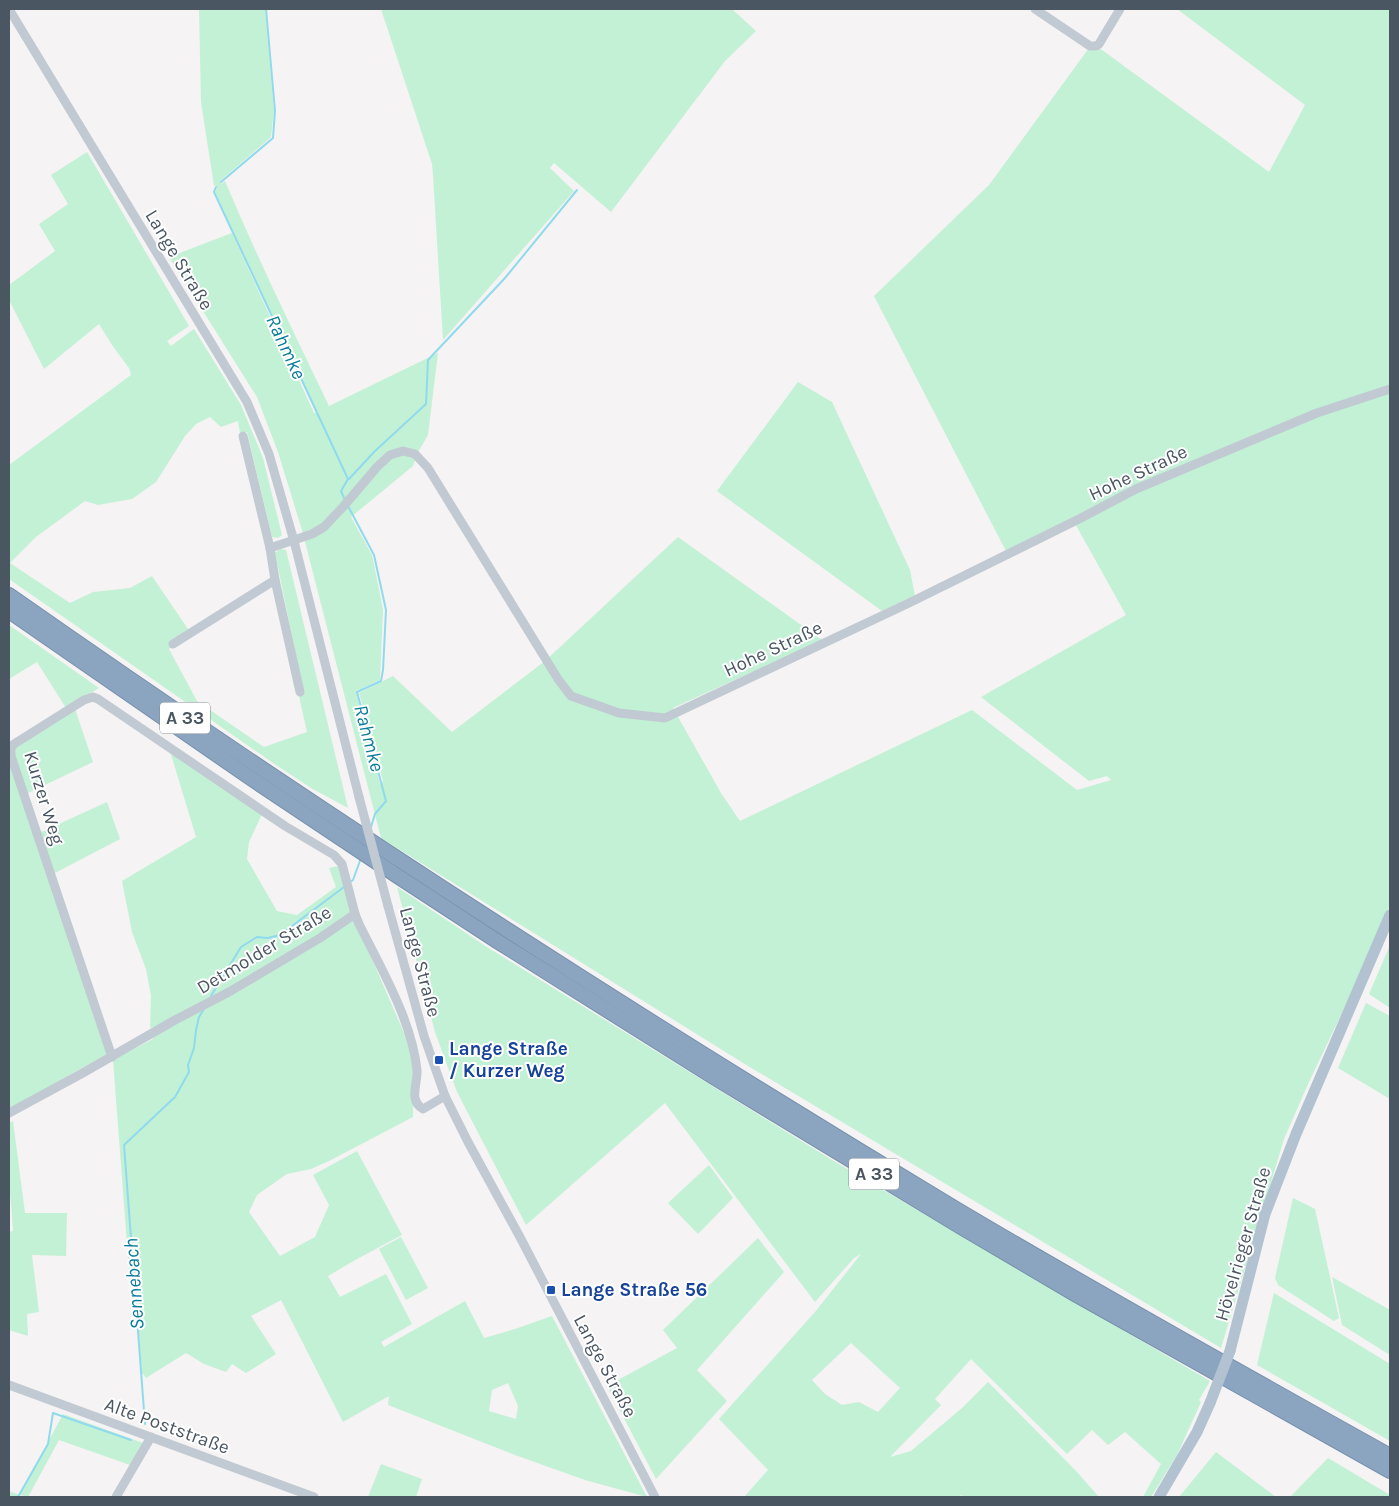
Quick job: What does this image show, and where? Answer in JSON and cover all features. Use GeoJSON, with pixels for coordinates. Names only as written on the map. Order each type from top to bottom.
{"type":"FeatureCollection","features":[{"type":"Feature","properties":{"kind":"highway","name":"A 33"},"geometry":{"type":"LineString","coordinates":[[9,595],[536,966],[720,1081],[961,1227],[1167,1346],[1390,1471]]}},
{"type":"Feature","properties":{"kind":"highway","name":"A 33"},"geometry":{"type":"LineString","coordinates":[[9,611],[164,719],[708,1058],[960,1211],[1196,1348],[1390,1456]]}},
{"type":"Feature","properties":{"kind":"main road","name":"Hövelrieger Straße"},"geometry":{"type":"LineString","coordinates":[[1159,1497],[1197,1432],[1210,1403],[1230,1351],[1265,1214],[1296,1134],[1390,915]]}},
{"type":"Feature","properties":{"kind":"street","name":"Lange Straße"},"geometry":{"type":"LineString","coordinates":[[9,9],[247,402],[269,454],[294,541],[388,906],[424,1036],[445,1096],[655,1497]]}},
{"type":"Feature","properties":{"kind":"street"},"geometry":{"type":"LineString","coordinates":[[1035,9],[1090,46],[1099,44],[1120,9]]}},
{"type":"Feature","properties":{"kind":"street","name":"Hohe Straße"},"geometry":{"type":"LineString","coordinates":[[294,541],[324,527],[390,455],[403,452],[418,456],[428,468],[558,679],[571,696],[619,713],[665,718],[909,603],[1136,489],[1317,413],[1390,389]]}},
{"type":"Feature","properties":{"kind":"street"},"geometry":{"type":"LineString","coordinates":[[243,436],[270,548],[275,580],[300,692]]}},
{"type":"Feature","properties":{"kind":"street"},"geometry":{"type":"LineString","coordinates":[[270,548],[294,541]]}},
{"type":"Feature","properties":{"kind":"street"},"geometry":{"type":"LineString","coordinates":[[173,644],[275,580]]}},
{"type":"Feature","properties":{"kind":"street","name":"Kurzer Weg"},"geometry":{"type":"LineString","coordinates":[[112,1057],[11,756],[11,748],[14,744],[84,700],[93,697],[98,699],[286,826],[334,855],[342,864],[355,914]]}},
{"type":"Feature","properties":{"kind":"street","name":"Detmolder Straße"},"geometry":{"type":"LineString","coordinates":[[9,1113],[229,992],[320,938],[355,914],[358,924],[398,1004],[405,1024],[416,1060],[415,1100],[418,1106],[423,1109],[445,1096]]}},
{"type":"Feature","properties":{"kind":"street","name":"Alte Poststraße"},"geometry":{"type":"LineString","coordinates":[[9,1385],[314,1497]]}},
{"type":"Feature","properties":{"kind":"street"},"geometry":{"type":"LineString","coordinates":[[116,1497],[150,1437]]}},
{"type":"Feature","properties":{"kind":"green space"},"geometry":{"type":"Polygon","coordinates":[[[199,9],[265,9],[274,111],[271,137],[220,181],[221,184],[225,181],[262,266],[329,406],[438,353],[428,435],[417,454],[413,466],[351,517],[372,555],[383,609],[380,680],[356,691],[380,784],[383,781],[359,693],[393,676],[452,732],[545,661],[678,537],[822,640],[673,708],[721,793],[740,821],[972,710],[1077,790],[1111,780],[1107,776],[1089,781],[981,697],[1126,615],[1073,520],[1007,553],[874,296],[989,185],[1089,48],[1098,47],[1269,172],[1305,105],[1177,9],[1390,9],[1390,905],[1284,1139],[1221,1348],[748,1066],[381,838],[302,530],[278,452],[257,397],[169,257],[232,233],[314,413],[316,413],[215,192],[217,188],[216,185],[214,186],[201,102],[199,9]]]}},
{"type":"Feature","properties":{"kind":"green space"},"geometry":{"type":"Polygon","coordinates":[[[381,9],[732,9],[756,31],[725,61],[611,212],[554,163],[550,168],[574,191],[443,340],[432,164],[381,9]]]}},
{"type":"Feature","properties":{"kind":"green space"},"geometry":{"type":"Polygon","coordinates":[[[87,152],[189,326],[167,341],[171,346],[194,329],[241,405],[263,458],[282,535],[278,538],[272,537],[247,432],[240,433],[238,421],[221,427],[210,417],[196,424],[185,436],[156,482],[132,499],[98,505],[85,501],[36,537],[10,563],[70,603],[93,592],[130,588],[152,576],[192,635],[169,649],[197,701],[264,747],[307,732],[299,696],[304,694],[275,553],[280,549],[286,550],[348,808],[311,788],[273,763],[9,579],[9,465],[131,375],[129,368],[99,324],[44,369],[9,300],[9,285],[55,251],[39,224],[68,204],[51,175],[87,152]]]}},
{"type":"Feature","properties":{"kind":"green space"},"geometry":{"type":"Polygon","coordinates":[[[798,382],[832,402],[910,570],[915,596],[882,611],[717,491],[798,382]]]}},
{"type":"Feature","properties":{"kind":"green space"},"geometry":{"type":"Polygon","coordinates":[[[9,625],[99,688],[66,708],[37,662],[9,679],[9,625]]]}},
{"type":"Feature","properties":{"kind":"green space"},"geometry":{"type":"Polygon","coordinates":[[[75,709],[93,762],[26,794],[14,759],[16,746],[75,709]]]}},
{"type":"Feature","properties":{"kind":"green space"},"geometry":{"type":"Polygon","coordinates":[[[170,751],[262,814],[249,842],[247,859],[277,911],[297,915],[336,887],[329,868],[338,866],[358,927],[414,1056],[413,1117],[329,1161],[311,1169],[287,1174],[257,1195],[249,1212],[280,1256],[315,1237],[329,1205],[313,1175],[357,1151],[402,1235],[328,1276],[340,1297],[386,1274],[412,1324],[381,1342],[384,1347],[465,1301],[484,1338],[552,1316],[647,1497],[585,1480],[515,1455],[388,1405],[389,1396],[343,1422],[281,1300],[251,1316],[276,1354],[246,1373],[232,1364],[226,1372],[204,1364],[186,1353],[146,1378],[142,1373],[134,1269],[129,1270],[113,1060],[153,1039],[154,1027],[150,1028],[151,996],[146,969],[132,932],[122,881],[196,837],[170,751]],[[508,1383],[492,1390],[489,1411],[516,1419],[518,1406],[508,1383]]]}},
{"type":"Feature","properties":{"kind":"green space"},"geometry":{"type":"Polygon","coordinates":[[[9,761],[107,1054],[9,1109],[9,761]]]}},
{"type":"Feature","properties":{"kind":"green space"},"geometry":{"type":"Polygon","coordinates":[[[107,802],[120,839],[53,874],[39,833],[107,802]]]}},
{"type":"Feature","properties":{"kind":"green space"},"geometry":{"type":"Polygon","coordinates":[[[397,887],[490,949],[837,1163],[1210,1381],[1199,1400],[1201,1402],[1177,1455],[1151,1497],[1143,1497],[1161,1464],[1125,1432],[1108,1445],[1092,1430],[1067,1454],[971,1359],[935,1399],[941,1405],[890,1457],[911,1451],[962,1408],[988,1382],[1077,1472],[1099,1497],[964,1497],[961,1495],[958,1497],[744,1497],[768,1470],[719,1419],[815,1312],[861,1254],[854,1258],[815,1302],[665,1103],[526,1225],[457,1092],[435,1032],[397,887]],[[851,1343],[812,1380],[825,1394],[842,1405],[859,1402],[878,1412],[900,1388],[851,1343]]]}},
{"type":"Feature","properties":{"kind":"green space"},"geometry":{"type":"Polygon","coordinates":[[[1390,945],[1390,1008],[1369,994],[1390,945]]]}},
{"type":"Feature","properties":{"kind":"green space"},"geometry":{"type":"Polygon","coordinates":[[[1366,1003],[1390,1016],[1390,1099],[1338,1068],[1366,1003]]]}},
{"type":"Feature","properties":{"kind":"green space"},"geometry":{"type":"Polygon","coordinates":[[[13,1121],[25,1213],[67,1213],[66,1256],[32,1255],[39,1312],[27,1314],[28,1336],[9,1330],[9,1232],[13,1231],[9,1178],[9,1123],[13,1121]]]}},
{"type":"Feature","properties":{"kind":"green space"},"geometry":{"type":"Polygon","coordinates":[[[709,1165],[733,1198],[698,1234],[668,1203],[709,1165]]]}},
{"type":"Feature","properties":{"kind":"green space"},"geometry":{"type":"Polygon","coordinates":[[[1293,1198],[1315,1209],[1339,1318],[1334,1321],[1278,1285],[1275,1278],[1293,1198]]]}},
{"type":"Feature","properties":{"kind":"green space"},"geometry":{"type":"Polygon","coordinates":[[[401,1237],[428,1288],[406,1300],[379,1249],[401,1237]]]}},
{"type":"Feature","properties":{"kind":"green space"},"geometry":{"type":"Polygon","coordinates":[[[758,1238],[784,1272],[697,1370],[727,1401],[656,1479],[607,1386],[677,1348],[663,1330],[758,1238]]]}},
{"type":"Feature","properties":{"kind":"green space"},"geometry":{"type":"Polygon","coordinates":[[[1332,1277],[1390,1310],[1390,1355],[1342,1325],[1332,1277]]]}},
{"type":"Feature","properties":{"kind":"green space"},"geometry":{"type":"Polygon","coordinates":[[[1274,1293],[1390,1364],[1390,1441],[1257,1365],[1274,1293]]]}},
{"type":"Feature","properties":{"kind":"green space"},"geometry":{"type":"Polygon","coordinates":[[[63,1414],[143,1443],[130,1465],[59,1440],[28,1497],[20,1495],[63,1414]]]}},
{"type":"Feature","properties":{"kind":"green space"},"geometry":{"type":"Polygon","coordinates":[[[1216,1452],[1276,1497],[1179,1497],[1216,1452]]]}},
{"type":"Feature","properties":{"kind":"green space"},"geometry":{"type":"Polygon","coordinates":[[[1328,1458],[1390,1495],[1390,1497],[1290,1497],[1328,1458]]]}},
{"type":"Feature","properties":{"kind":"green space"},"geometry":{"type":"Polygon","coordinates":[[[381,1464],[422,1479],[416,1497],[368,1497],[381,1464]]]}},
{"type":"Feature","properties":{"kind":"green space"},"geometry":{"type":"Polygon","coordinates":[[[9,1491],[20,1495],[18,1497],[9,1497],[9,1491]]]}},
{"type":"Feature","properties":{"kind":"waterway","name":"Rahmke"},"geometry":{"type":"LineString","coordinates":[[221,182],[273,138],[275,111],[266,9]]}},
{"type":"Feature","properties":{"kind":"waterway","name":"Rahmke"},"geometry":{"type":"LineString","coordinates":[[216,187],[214,192],[348,479],[341,491],[345,500]]}},
{"type":"Feature","properties":{"kind":"waterway"},"geometry":{"type":"LineString","coordinates":[[349,479],[374,452],[426,404],[428,360],[505,278],[577,190]]}},
{"type":"Feature","properties":{"kind":"waterway","name":"Rahmke"},"geometry":{"type":"LineString","coordinates":[[348,506],[374,555],[386,610],[381,681],[357,692],[386,801],[375,814],[371,827]]}},
{"type":"Feature","properties":{"kind":"waterway","name":"Rahmke"},"geometry":{"type":"LineString","coordinates":[[350,882],[353,880],[361,858]]}},
{"type":"Feature","properties":{"kind":"waterway","name":"Rahmke"},"geometry":{"type":"LineString","coordinates":[[211,996],[241,947],[257,937],[268,938],[280,935],[344,887]]}},
{"type":"Feature","properties":{"kind":"waterway","name":"Sennebach"},"geometry":{"type":"LineString","coordinates":[[145,1424],[124,1145],[175,1097],[189,1072],[188,1065],[194,1048],[199,1017],[204,1009]]}},
{"type":"Feature","properties":{"kind":"waterway","name":"Sennebach"},"geometry":{"type":"LineString","coordinates":[[18,1497],[48,1444],[53,1413],[131,1440]]}},
{"type":"Feature","properties":{"kind":"place","name":"Lange Straße / Kurzer Weg"},"geometry":{"type":"Point","coordinates":[439,1060]}},
{"type":"Feature","properties":{"kind":"place","name":"Lange Straße 56"},"geometry":{"type":"Point","coordinates":[551,1290]}}]}
